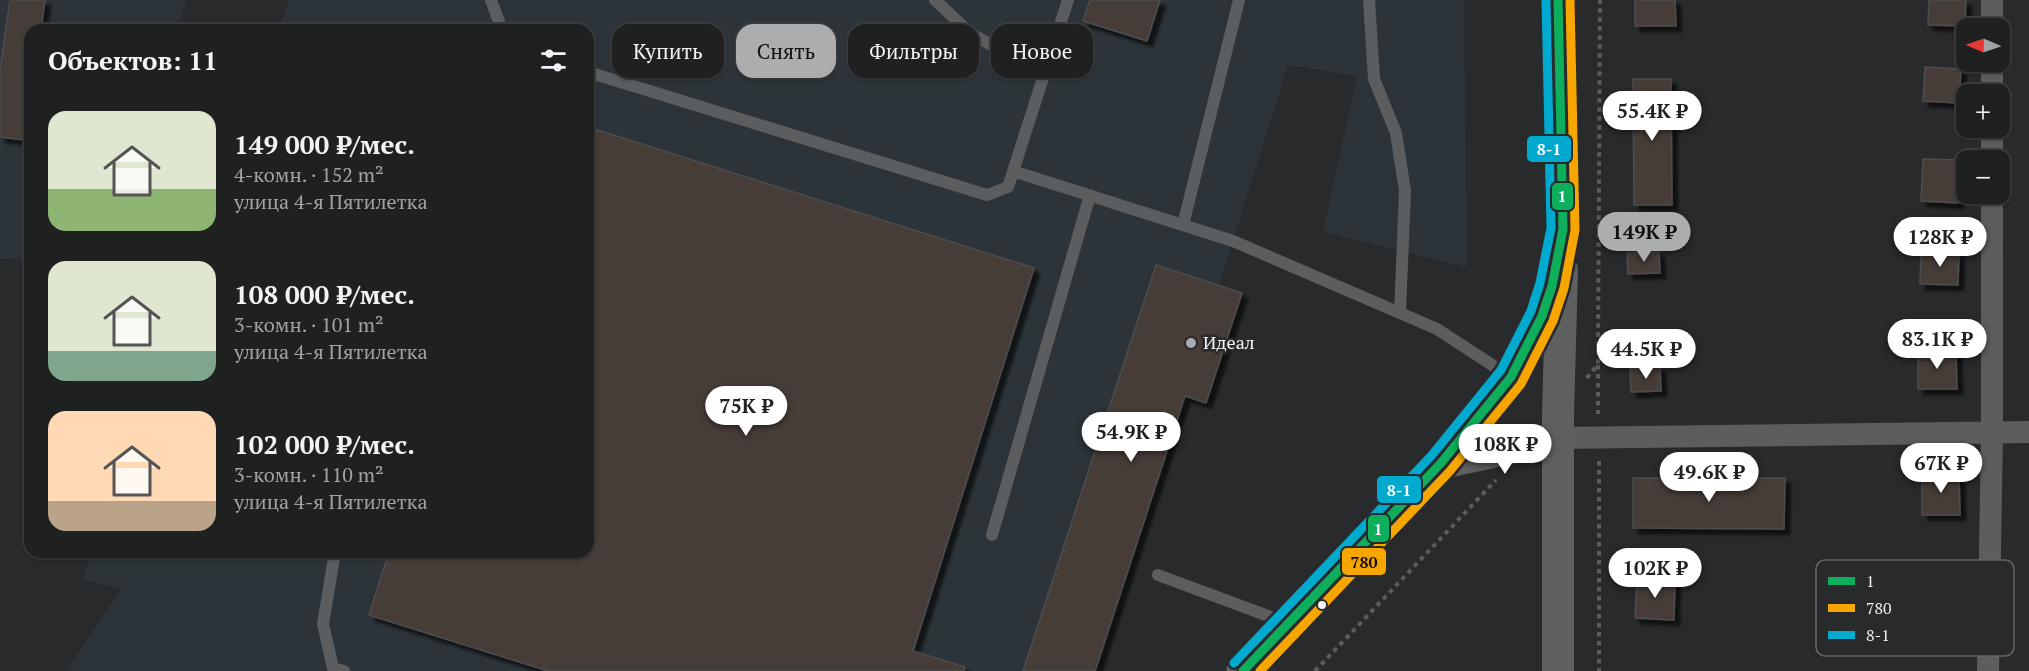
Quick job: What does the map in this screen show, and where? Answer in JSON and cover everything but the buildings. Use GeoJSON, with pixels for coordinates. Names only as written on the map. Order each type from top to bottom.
{"type":"FeatureCollection","features":[{"type":"Feature","properties":{"kind":"main road"},"geometry":{"type":"LineString","coordinates":[[1243,671],[1441,463],[1511,377],[1542,316],[1552,286],[1563,229],[1558,0]]}},
{"type":"Feature","properties":{"kind":"street"},"geometry":{"type":"LineString","coordinates":[[1992,0],[1992,18]]}},
{"type":"Feature","properties":{"kind":"street"},"geometry":{"type":"LineString","coordinates":[[1990,560],[1992,204]]}},
{"type":"Feature","properties":{"kind":"street"},"geometry":{"type":"LineString","coordinates":[[1558,671],[1558,438],[1563,229]]}},
{"type":"Feature","properties":{"kind":"street"},"geometry":{"type":"LineString","coordinates":[[1441,463],[1558,438],[2029,432]]}},
{"type":"Feature","properties":{"kind":"street"},"geometry":{"type":"LineString","coordinates":[[1988,656],[1988,671]]}},
{"type":"Feature","properties":{"kind":"lane"},"geometry":{"type":"LineString","coordinates":[[491,0],[500,24]]}},
{"type":"Feature","properties":{"kind":"lane"},"geometry":{"type":"LineString","coordinates":[[935,0],[970,33],[991,45]]}},
{"type":"Feature","properties":{"kind":"lane"},"geometry":{"type":"LineString","coordinates":[[1060,24],[1068,0]]}},
{"type":"Feature","properties":{"kind":"lane"},"geometry":{"type":"LineString","coordinates":[[1184,225],[1239,0]]}},
{"type":"Feature","properties":{"kind":"lane"},"geometry":{"type":"LineString","coordinates":[[1369,0],[1374,80],[1396,133],[1405,191],[1400,314]]}},
{"type":"Feature","properties":{"kind":"lane"},"geometry":{"type":"LineString","coordinates":[[594,74],[987,195],[1008,187],[1043,78]]}},
{"type":"Feature","properties":{"kind":"lane"},"geometry":{"type":"LineString","coordinates":[[1013,171],[1233,241],[1437,329],[1511,377]]}},
{"type":"Feature","properties":{"kind":"lane"},"geometry":{"type":"LineString","coordinates":[[992,535],[1090,195]]}},
{"type":"Feature","properties":{"kind":"lane"},"geometry":{"type":"LineString","coordinates":[[333,558],[323,624],[333,668],[344,671]]}},
{"type":"Feature","properties":{"kind":"lane"},"geometry":{"type":"LineString","coordinates":[[1158,576],[1289,623]]}},
{"type":"Feature","properties":{"kind":"path"},"geometry":{"type":"LineString","coordinates":[[1598,364],[1599,671]]}},
{"type":"Feature","properties":{"kind":"shaded area"},"geometry":{"type":"Polygon","coordinates":[[[0,0],[187,0],[178,24],[24,24],[24,258],[0,259],[0,0]]]}},
{"type":"Feature","properties":{"kind":"shaded area"},"geometry":{"type":"Polygon","coordinates":[[[289,0],[1464,0],[1467,267],[1323,232],[1357,76],[1288,65],[1098,671],[76,671],[68,668],[121,589],[83,579],[91,558],[594,558],[594,24],[281,24],[289,0]]]}},
{"type":"Feature","properties":{"kind":"transit line","name":"8-1"},"geometry":{"type":"LineString","coordinates":[[1234,663],[1432,455],[1501,370],[1531,311],[1540,283],[1551,228],[1546,0]]}},
{"type":"Feature","properties":{"kind":"transit line","name":"1"},"geometry":{"type":"LineString","coordinates":[[1243,671],[1441,463],[1511,377],[1542,316],[1552,286],[1563,229],[1558,0]]}},
{"type":"Feature","properties":{"kind":"transit line","name":"780"},"geometry":{"type":"LineString","coordinates":[[1260,671],[1450,471],[1521,384],[1553,321],[1564,288],[1575,230],[1570,0]]}},
{"type":"Feature","properties":{"kind":"place","name":"Идеал"},"geometry":{"type":"Point","coordinates":[1191,343]}}]}
